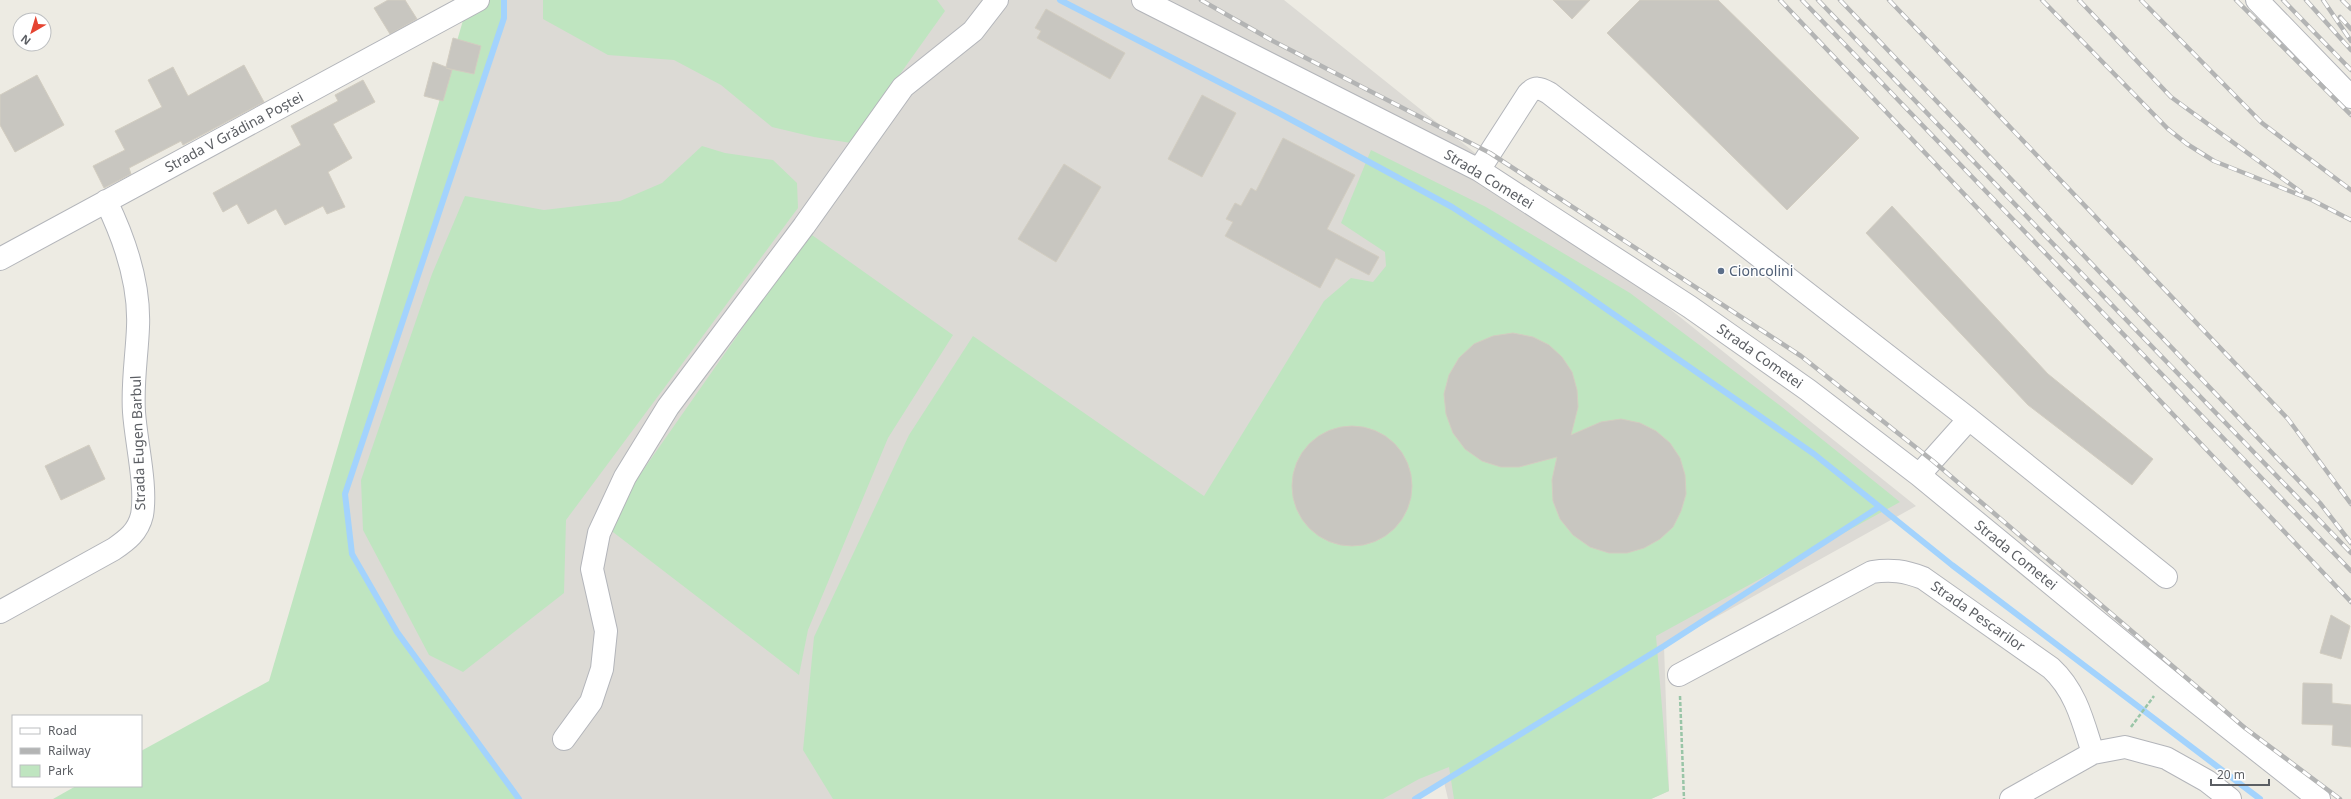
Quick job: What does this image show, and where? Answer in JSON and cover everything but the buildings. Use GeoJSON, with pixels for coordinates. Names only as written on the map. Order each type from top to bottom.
{"type":"FeatureCollection","features":[{"type":"Feature","properties":{"kind":"street"},"geometry":{"type":"LineString","coordinates":[[564,739],[591,702],[602,669],[606,631],[592,569],[599,533],[625,477],[668,407],[804,226],[903,87],[973,31],[997,0]]}},
{"type":"Feature","properties":{"kind":"street","name":"Strada Cometei"},"geometry":{"type":"LineString","coordinates":[[1143,0],[1479,170],[1696,311],[1808,390],[1919,475],[2167,679],[2319,799]]}},
{"type":"Feature","properties":{"kind":"street"},"geometry":{"type":"LineString","coordinates":[[2262,1],[2351,97]]}},
{"type":"Feature","properties":{"kind":"street","name":"Strada V Grădina Poștei"},"geometry":{"type":"LineString","coordinates":[[0,259],[473,2]]}},
{"type":"Feature","properties":{"kind":"street"},"geometry":{"type":"LineString","coordinates":[[1479,170],[1532,89],[1539,88],[1549,93],[1969,419],[2166,577]]}},
{"type":"Feature","properties":{"kind":"street","name":"Strada Eugen Barbul"},"geometry":{"type":"LineString","coordinates":[[0,612],[114,549],[130,538],[137,528],[142,514],[142,493],[134,409],[138,325],[137,292],[122,234],[106,201]]}},
{"type":"Feature","properties":{"kind":"street"},"geometry":{"type":"LineString","coordinates":[[1919,475],[1969,419]]}},
{"type":"Feature","properties":{"kind":"street","name":"Strada Pescarilor"},"geometry":{"type":"LineString","coordinates":[[1679,675],[1872,572],[1887,570],[1905,571],[1923,578],[2051,668],[2064,679],[2072,692],[2094,753]]}},
{"type":"Feature","properties":{"kind":"street"},"geometry":{"type":"LineString","coordinates":[[2012,799],[2094,753],[2125,747],[2166,758],[2207,781],[2230,799]]}},
{"type":"Feature","properties":{"kind":"path"},"geometry":{"type":"LineString","coordinates":[[1679,675],[1684,799]]}},
{"type":"Feature","properties":{"kind":"path"},"geometry":{"type":"LineString","coordinates":[[2131,727],[2151,700]]}},
{"type":"Feature","properties":{"kind":"shaded area"},"geometry":{"type":"Polygon","coordinates":[[[506,0],[1284,0],[1916,506],[1664,646],[1669,791],[1651,799],[1448,799],[1444,782],[1412,799],[519,799],[397,632],[352,554],[345,494],[504,18],[506,0]]]}},
{"type":"Feature","properties":{"kind":"green space"},"geometry":{"type":"Polygon","coordinates":[[[469,0],[506,0],[504,18],[345,494],[352,554],[397,632],[519,799],[53,799],[74,787],[142,787],[142,750],[269,681],[469,0]]]}},
{"type":"Feature","properties":{"kind":"green space"},"geometry":{"type":"Polygon","coordinates":[[[543,0],[937,0],[945,11],[851,143],[814,137],[772,127],[721,85],[674,60],[608,55],[543,19],[543,0]]]}},
{"type":"Feature","properties":{"kind":"green space"},"geometry":{"type":"Polygon","coordinates":[[[702,146],[725,153],[773,160],[797,183],[798,208],[566,520],[564,593],[463,672],[429,655],[363,530],[361,480],[432,274],[465,196],[544,210],[620,201],[662,183],[702,146]]]}},
{"type":"Feature","properties":{"kind":"green space"},"geometry":{"type":"Polygon","coordinates":[[[1371,150],[1486,207],[1630,293],[1782,407],[1900,502],[1656,636],[1669,791],[1651,799],[1454,799],[1449,767],[1419,779],[1383,799],[833,799],[803,750],[814,637],[909,435],[973,336],[1204,496],[1324,301],[1351,278],[1373,282],[1386,266],[1385,252],[1341,223],[1371,150]]]}},
{"type":"Feature","properties":{"kind":"green space"},"geometry":{"type":"Polygon","coordinates":[[[812,235],[953,335],[888,438],[808,630],[799,675],[609,529],[634,483],[786,266],[812,235]]]}},
{"type":"Feature","properties":{"kind":"waterway"},"geometry":{"type":"LineString","coordinates":[[504,0],[504,18],[345,494],[352,554],[397,632],[519,799]]}},
{"type":"Feature","properties":{"kind":"waterway"},"geometry":{"type":"LineString","coordinates":[[1060,0],[1279,113],[1452,207],[1566,281],[1814,454],[1952,565],[2260,799]]}},
{"type":"Feature","properties":{"kind":"waterway"},"geometry":{"type":"LineString","coordinates":[[1415,799],[1664,646],[1879,507]]}},
{"type":"Feature","properties":{"kind":"railway"},"geometry":{"type":"LineString","coordinates":[[1201,0],[1273,41],[1490,153],[1801,356],[1933,461],[2245,728],[2340,799]]}},
{"type":"Feature","properties":{"kind":"railway"},"geometry":{"type":"LineString","coordinates":[[1780,0],[2351,602]]}},
{"type":"Feature","properties":{"kind":"railway"},"geometry":{"type":"LineString","coordinates":[[1802,0],[2351,571]]}},
{"type":"Feature","properties":{"kind":"railway"},"geometry":{"type":"LineString","coordinates":[[1818,0],[2351,553]]}},
{"type":"Feature","properties":{"kind":"railway"},"geometry":{"type":"LineString","coordinates":[[1840,0],[2320,503],[2351,543]]}},
{"type":"Feature","properties":{"kind":"railway"},"geometry":{"type":"LineString","coordinates":[[1889,0],[2288,419],[2351,504]]}},
{"type":"Feature","properties":{"kind":"railway"},"geometry":{"type":"LineString","coordinates":[[2042,0],[2168,129],[2187,144],[2214,161],[2312,200],[2351,220]]}},
{"type":"Feature","properties":{"kind":"railway"},"geometry":{"type":"LineString","coordinates":[[2079,0],[2171,97],[2301,192]]}},
{"type":"Feature","properties":{"kind":"railway"},"geometry":{"type":"LineString","coordinates":[[2141,0],[2262,123],[2351,190]]}},
{"type":"Feature","properties":{"kind":"railway"},"geometry":{"type":"LineString","coordinates":[[2236,0],[2351,115]]}},
{"type":"Feature","properties":{"kind":"railway"},"geometry":{"type":"LineString","coordinates":[[2283,0],[2351,70]]}},
{"type":"Feature","properties":{"kind":"railway"},"geometry":{"type":"LineString","coordinates":[[2306,0],[2351,50]]}},
{"type":"Feature","properties":{"kind":"railway"},"geometry":{"type":"LineString","coordinates":[[2323,0],[2351,41]]}},
{"type":"Feature","properties":{"kind":"railway"},"geometry":{"type":"LineString","coordinates":[[2342,0],[2351,9]]}},
{"type":"Feature","properties":{"kind":"railway"},"geometry":{"type":"LineString","coordinates":[[2340,17],[2351,29]]}},
{"type":"Feature","properties":{"kind":"place","name":"Cioncolini"},"geometry":{"type":"Point","coordinates":[1721,271]}}]}
